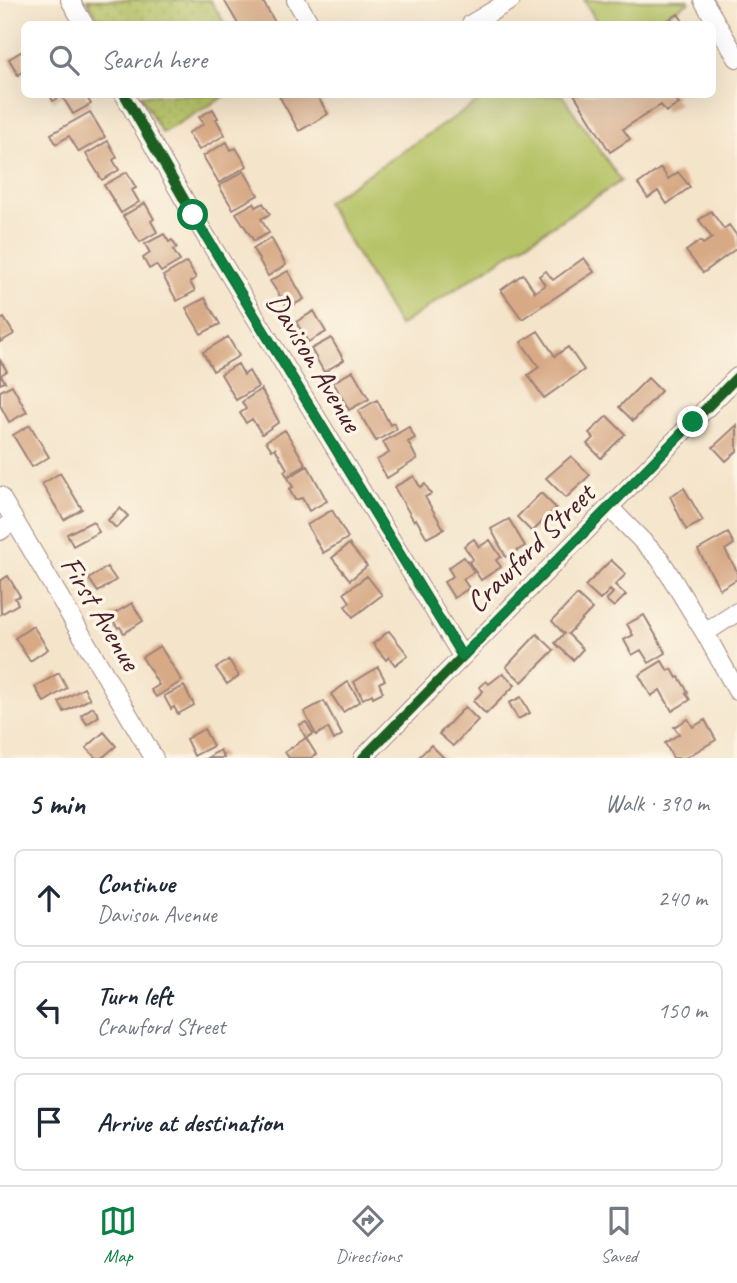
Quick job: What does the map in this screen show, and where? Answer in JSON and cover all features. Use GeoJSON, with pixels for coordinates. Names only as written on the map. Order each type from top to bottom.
{"type":"FeatureCollection","features":[{"type":"Feature","properties":{"kind":"street"},"geometry":{"type":"LineString","coordinates":[[70,0],[82,21]]}},
{"type":"Feature","properties":{"kind":"street"},"geometry":{"type":"LineString","coordinates":[[296,0],[308,21]]}},
{"type":"Feature","properties":{"kind":"street"},"geometry":{"type":"LineString","coordinates":[[476,21],[511,0]]}},
{"type":"Feature","properties":{"kind":"street"},"geometry":{"type":"LineString","coordinates":[[703,0],[715,21]]}},
{"type":"Feature","properties":{"kind":"street"},"geometry":{"type":"LineString","coordinates":[[716,22],[737,58]]}},
{"type":"Feature","properties":{"kind":"street","name":"Davison Avenue"},"geometry":{"type":"LineString","coordinates":[[126,98],[193,215],[462,656]]}},
{"type":"Feature","properties":{"kind":"street","name":"Crawford Street"},"geometry":{"type":"LineString","coordinates":[[363,758],[737,377]]}},
{"type":"Feature","properties":{"kind":"street","name":"First Avenue"},"geometry":{"type":"LineString","coordinates":[[0,496],[7,526],[146,754]]}},
{"type":"Feature","properties":{"kind":"street"},"geometry":{"type":"LineString","coordinates":[[610,508],[660,559],[737,691]]}},
{"type":"Feature","properties":{"kind":"street"},"geometry":{"type":"LineString","coordinates":[[705,633],[737,612]]}},
{"type":"Feature","properties":{"kind":"green space"},"geometry":{"type":"Polygon","coordinates":[[[87,0],[210,0],[223,21],[99,21],[87,0]]]}},
{"type":"Feature","properties":{"kind":"green space"},"geometry":{"type":"Polygon","coordinates":[[[584,0],[689,2],[655,21],[596,21],[584,0]]]}},
{"type":"Feature","properties":{"kind":"green space"},"geometry":{"type":"Polygon","coordinates":[[[142,98],[222,98],[162,133],[142,98]]]}},
{"type":"Feature","properties":{"kind":"green space"},"geometry":{"type":"Polygon","coordinates":[[[483,98],[564,98],[621,181],[399,326],[326,202],[483,98]]]}},
{"type":"Feature","properties":{"kind":"building"},"geometry":{"type":"Polygon","coordinates":[[[224,0],[262,0],[274,21],[236,21],[224,0]]]}},
{"type":"Feature","properties":{"kind":"building"},"geometry":{"type":"Polygon","coordinates":[[[678,14],[683,21],[667,21],[678,14]]]}},
{"type":"Feature","properties":{"kind":"building"},"geometry":{"type":"Polygon","coordinates":[[[21,52],[21,73],[18,75],[9,59],[21,52]]]}},
{"type":"Feature","properties":{"kind":"building"},"geometry":{"type":"Polygon","coordinates":[[[63,98],[87,98],[91,104],[73,114],[63,98]]]}},
{"type":"Feature","properties":{"kind":"building"},"geometry":{"type":"Polygon","coordinates":[[[280,98],[318,98],[328,114],[299,131],[280,98]]]}},
{"type":"Feature","properties":{"kind":"building"},"geometry":{"type":"Polygon","coordinates":[[[576,98],[675,98],[679,104],[666,112],[661,105],[623,129],[630,139],[610,152],[576,98]]]}},
{"type":"Feature","properties":{"kind":"building"},"geometry":{"type":"Polygon","coordinates":[[[213,109],[225,135],[199,150],[188,133],[204,124],[199,117],[213,109]]]}},
{"type":"Feature","properties":{"kind":"building"},"geometry":{"type":"Polygon","coordinates":[[[90,112],[105,137],[79,152],[69,136],[56,144],[51,134],[90,112]]]}},
{"type":"Feature","properties":{"kind":"building"},"geometry":{"type":"Polygon","coordinates":[[[108,141],[117,157],[113,160],[119,170],[102,180],[86,154],[108,141]]]}},
{"type":"Feature","properties":{"kind":"building"},"geometry":{"type":"Polygon","coordinates":[[[227,142],[231,150],[236,148],[247,166],[219,183],[203,156],[227,142]]]}},
{"type":"Feature","properties":{"kind":"building"},"geometry":{"type":"Polygon","coordinates":[[[661,168],[668,179],[678,172],[690,187],[667,204],[658,191],[648,198],[638,184],[661,168]]]}},
{"type":"Feature","properties":{"kind":"building"},"geometry":{"type":"Polygon","coordinates":[[[244,171],[258,195],[233,209],[219,186],[244,171]]]}},
{"type":"Feature","properties":{"kind":"building"},"geometry":{"type":"Polygon","coordinates":[[[127,172],[136,188],[132,190],[139,202],[121,213],[104,185],[127,172]]]}},
{"type":"Feature","properties":{"kind":"building"},"geometry":{"type":"Polygon","coordinates":[[[145,203],[154,219],[151,221],[157,232],[140,242],[123,216],[145,203]]]}},
{"type":"Feature","properties":{"kind":"building"},"geometry":{"type":"Polygon","coordinates":[[[254,203],[256,207],[263,203],[270,214],[261,219],[269,233],[254,241],[236,213],[254,203]]]}},
{"type":"Feature","properties":{"kind":"building"},"geometry":{"type":"Polygon","coordinates":[[[711,211],[724,229],[729,225],[737,236],[737,248],[703,273],[686,251],[700,241],[703,244],[712,238],[699,220],[711,211]]]}},
{"type":"Feature","properties":{"kind":"building"},"geometry":{"type":"Polygon","coordinates":[[[164,234],[177,248],[173,250],[180,261],[161,272],[156,265],[149,269],[143,258],[150,253],[145,244],[164,234]]]}},
{"type":"Feature","properties":{"kind":"building"},"geometry":{"type":"Polygon","coordinates":[[[271,238],[286,265],[268,276],[253,249],[271,238]]]}},
{"type":"Feature","properties":{"kind":"building"},"geometry":{"type":"Polygon","coordinates":[[[584,258],[594,272],[522,319],[501,290],[523,274],[535,292],[545,285],[539,276],[546,271],[553,280],[584,258]]]}},
{"type":"Feature","properties":{"kind":"building"},"geometry":{"type":"Polygon","coordinates":[[[187,262],[196,278],[190,282],[195,291],[177,301],[163,276],[187,262]]]}},
{"type":"Feature","properties":{"kind":"building"},"geometry":{"type":"Polygon","coordinates":[[[288,271],[304,299],[288,308],[270,281],[288,271]]]}},
{"type":"Feature","properties":{"kind":"building"},"geometry":{"type":"Polygon","coordinates":[[[205,298],[220,324],[201,334],[186,308],[205,298]]]}},
{"type":"Feature","properties":{"kind":"building"},"geometry":{"type":"Polygon","coordinates":[[[314,311],[326,332],[308,342],[296,322],[314,311]]]}},
{"type":"Feature","properties":{"kind":"building"},"geometry":{"type":"Polygon","coordinates":[[[4,318],[14,334],[0,342],[0,320],[4,318]]]}},
{"type":"Feature","properties":{"kind":"building"},"geometry":{"type":"Polygon","coordinates":[[[538,331],[555,356],[568,347],[584,370],[544,398],[528,375],[539,367],[521,342],[538,331]]]}},
{"type":"Feature","properties":{"kind":"building"},"geometry":{"type":"Polygon","coordinates":[[[228,337],[239,356],[213,371],[203,352],[228,337]]]}},
{"type":"Feature","properties":{"kind":"building"},"geometry":{"type":"Polygon","coordinates":[[[331,338],[344,360],[324,372],[311,349],[331,338]]]}},
{"type":"Feature","properties":{"kind":"building"},"geometry":{"type":"Polygon","coordinates":[[[0,360],[7,371],[1,375],[5,382],[0,384],[0,360]]]}},
{"type":"Feature","properties":{"kind":"building"},"geometry":{"type":"Polygon","coordinates":[[[238,364],[244,375],[249,371],[258,387],[236,400],[221,374],[238,364]]]}},
{"type":"Feature","properties":{"kind":"building"},"geometry":{"type":"Polygon","coordinates":[[[353,371],[369,399],[349,410],[333,382],[353,371]]]}},
{"type":"Feature","properties":{"kind":"building"},"geometry":{"type":"Polygon","coordinates":[[[648,378],[661,391],[633,421],[619,407],[648,378]]]}},
{"type":"Feature","properties":{"kind":"building"},"geometry":{"type":"Polygon","coordinates":[[[12,385],[27,412],[9,422],[0,405],[0,391],[12,385]]]}},
{"type":"Feature","properties":{"kind":"building"},"geometry":{"type":"Polygon","coordinates":[[[261,389],[279,422],[262,434],[252,419],[246,423],[240,413],[246,409],[242,402],[261,389]]]}},
{"type":"Feature","properties":{"kind":"building"},"geometry":{"type":"Polygon","coordinates":[[[377,400],[390,425],[394,423],[397,429],[376,441],[358,411],[377,400]]]}},
{"type":"Feature","properties":{"kind":"building"},"geometry":{"type":"Polygon","coordinates":[[[607,416],[625,434],[601,458],[587,444],[594,438],[589,433],[607,416]]]}},
{"type":"Feature","properties":{"kind":"building"},"geometry":{"type":"Polygon","coordinates":[[[30,425],[49,457],[32,467],[13,435],[30,425]]]}},
{"type":"Feature","properties":{"kind":"building"},"geometry":{"type":"Polygon","coordinates":[[[737,425],[737,451],[726,461],[713,447],[737,425]]]}},
{"type":"Feature","properties":{"kind":"building"},"geometry":{"type":"Polygon","coordinates":[[[409,427],[415,438],[408,442],[417,459],[387,478],[377,460],[389,453],[383,442],[409,427]]]}},
{"type":"Feature","properties":{"kind":"building"},"geometry":{"type":"Polygon","coordinates":[[[285,430],[306,465],[287,476],[284,471],[287,469],[275,448],[272,450],[266,441],[285,430]]]}},
{"type":"Feature","properties":{"kind":"building"},"geometry":{"type":"Polygon","coordinates":[[[571,456],[590,475],[566,498],[546,478],[571,456]]]}},
{"type":"Feature","properties":{"kind":"building"},"geometry":{"type":"Polygon","coordinates":[[[308,466],[327,501],[309,511],[302,498],[295,500],[289,489],[293,487],[288,478],[308,466]]]}},
{"type":"Feature","properties":{"kind":"building"},"geometry":{"type":"Polygon","coordinates":[[[60,473],[82,509],[64,520],[42,484],[60,473]]]}},
{"type":"Feature","properties":{"kind":"building"},"geometry":{"type":"Polygon","coordinates":[[[414,476],[420,487],[425,484],[431,494],[425,497],[444,529],[427,538],[394,487],[414,476]]]}},
{"type":"Feature","properties":{"kind":"building"},"geometry":{"type":"Polygon","coordinates":[[[684,488],[703,521],[686,530],[670,496],[684,488]]]}},
{"type":"Feature","properties":{"kind":"building"},"geometry":{"type":"Polygon","coordinates":[[[541,493],[556,508],[532,532],[517,517],[541,493]]]}},
{"type":"Feature","properties":{"kind":"building"},"geometry":{"type":"Polygon","coordinates":[[[120,508],[128,516],[116,528],[108,520],[120,508]]]}},
{"type":"Feature","properties":{"kind":"building"},"geometry":{"type":"Polygon","coordinates":[[[332,510],[348,538],[323,553],[307,525],[332,510]]]}},
{"type":"Feature","properties":{"kind":"building"},"geometry":{"type":"Polygon","coordinates":[[[509,519],[525,546],[506,557],[491,529],[509,519]]]}},
{"type":"Feature","properties":{"kind":"building"},"geometry":{"type":"Polygon","coordinates":[[[93,521],[99,532],[73,546],[67,534],[93,521]]]}},
{"type":"Feature","properties":{"kind":"building"},"geometry":{"type":"Polygon","coordinates":[[[728,533],[734,544],[725,550],[737,571],[737,579],[720,589],[698,550],[728,533]]]}},
{"type":"Feature","properties":{"kind":"building"},"geometry":{"type":"Polygon","coordinates":[[[474,539],[479,547],[490,540],[501,557],[496,560],[501,567],[481,580],[469,562],[473,559],[464,546],[474,539]]]}},
{"type":"Feature","properties":{"kind":"building"},"geometry":{"type":"Polygon","coordinates":[[[349,544],[367,566],[350,580],[332,558],[349,544]]]}},
{"type":"Feature","properties":{"kind":"building"},"geometry":{"type":"Polygon","coordinates":[[[464,557],[474,572],[463,579],[469,588],[454,598],[444,582],[453,576],[448,568],[464,557]]]}},
{"type":"Feature","properties":{"kind":"building"},"geometry":{"type":"Polygon","coordinates":[[[611,560],[626,574],[615,585],[626,595],[614,607],[606,600],[613,593],[610,590],[600,600],[585,586],[611,560]]]}},
{"type":"Feature","properties":{"kind":"building"},"geometry":{"type":"Polygon","coordinates":[[[107,567],[116,580],[98,592],[89,579],[107,567]]]}},
{"type":"Feature","properties":{"kind":"building"},"geometry":{"type":"Polygon","coordinates":[[[8,576],[20,596],[15,598],[18,604],[1,614],[0,581],[8,576]]]}},
{"type":"Feature","properties":{"kind":"building"},"geometry":{"type":"Polygon","coordinates":[[[367,576],[382,595],[353,617],[345,606],[350,602],[344,593],[367,576]]]}},
{"type":"Feature","properties":{"kind":"building"},"geometry":{"type":"Polygon","coordinates":[[[577,595],[592,609],[568,634],[583,649],[573,660],[555,643],[564,634],[552,621],[577,595]]]}},
{"type":"Feature","properties":{"kind":"building"},"geometry":{"type":"Polygon","coordinates":[[[132,603],[143,621],[124,633],[110,616],[132,603]]]}},
{"type":"Feature","properties":{"kind":"building"},"geometry":{"type":"Polygon","coordinates":[[[644,615],[666,653],[649,663],[641,650],[632,655],[624,640],[633,635],[627,624],[644,615]]]}},
{"type":"Feature","properties":{"kind":"building"},"geometry":{"type":"Polygon","coordinates":[[[33,626],[48,649],[30,661],[15,638],[33,626]]]}},
{"type":"Feature","properties":{"kind":"building"},"geometry":{"type":"Polygon","coordinates":[[[389,631],[408,655],[395,665],[389,657],[386,660],[373,644],[389,631]]]}},
{"type":"Feature","properties":{"kind":"building"},"geometry":{"type":"Polygon","coordinates":[[[537,634],[554,650],[522,682],[506,667],[537,634]]]}},
{"type":"Feature","properties":{"kind":"building"},"geometry":{"type":"Polygon","coordinates":[[[160,646],[182,681],[156,697],[151,690],[159,685],[142,657],[160,646]]]}},
{"type":"Feature","properties":{"kind":"building"},"geometry":{"type":"Polygon","coordinates":[[[229,660],[239,676],[227,684],[216,668],[229,660]]]}},
{"type":"Feature","properties":{"kind":"building"},"geometry":{"type":"Polygon","coordinates":[[[662,661],[668,671],[672,669],[677,678],[679,677],[690,700],[672,711],[660,690],[651,696],[639,675],[662,661]]]}},
{"type":"Feature","properties":{"kind":"building"},"geometry":{"type":"Polygon","coordinates":[[[378,667],[385,680],[379,683],[383,692],[363,699],[354,682],[378,667]]]}},
{"type":"Feature","properties":{"kind":"building"},"geometry":{"type":"Polygon","coordinates":[[[59,673],[67,688],[44,702],[35,687],[59,673]]]}},
{"type":"Feature","properties":{"kind":"building"},"geometry":{"type":"Polygon","coordinates":[[[503,673],[515,685],[486,714],[473,701],[483,691],[479,687],[486,681],[489,684],[503,673]]]}},
{"type":"Feature","properties":{"kind":"building"},"geometry":{"type":"Polygon","coordinates":[[[348,682],[360,701],[343,712],[331,694],[348,682]]]}},
{"type":"Feature","properties":{"kind":"building"},"geometry":{"type":"Polygon","coordinates":[[[184,686],[194,705],[178,714],[174,707],[171,709],[164,696],[184,686]]]}},
{"type":"Feature","properties":{"kind":"building"},"geometry":{"type":"Polygon","coordinates":[[[84,688],[90,699],[64,712],[59,702],[84,688]]]}},
{"type":"Feature","properties":{"kind":"building"},"geometry":{"type":"Polygon","coordinates":[[[521,697],[530,713],[518,719],[509,703],[521,697]]]}},
{"type":"Feature","properties":{"kind":"building"},"geometry":{"type":"Polygon","coordinates":[[[324,701],[342,735],[334,740],[328,728],[316,735],[304,712],[324,701]]]}},
{"type":"Feature","properties":{"kind":"building"},"geometry":{"type":"Polygon","coordinates":[[[93,707],[99,716],[87,724],[81,715],[93,707]]]}},
{"type":"Feature","properties":{"kind":"building"},"geometry":{"type":"Polygon","coordinates":[[[465,707],[478,720],[453,746],[439,734],[465,707]]]}},
{"type":"Feature","properties":{"kind":"building"},"geometry":{"type":"Polygon","coordinates":[[[688,719],[693,727],[705,720],[716,740],[685,758],[673,758],[665,743],[679,734],[674,727],[688,719]]]}},
{"type":"Feature","properties":{"kind":"building"},"geometry":{"type":"Polygon","coordinates":[[[306,722],[313,734],[306,738],[299,725],[306,722]]]}},
{"type":"Feature","properties":{"kind":"building"},"geometry":{"type":"Polygon","coordinates":[[[204,729],[213,746],[194,756],[186,739],[204,729]]]}},
{"type":"Feature","properties":{"kind":"building"},"geometry":{"type":"Polygon","coordinates":[[[104,732],[116,746],[102,758],[96,758],[86,748],[104,732]]]}},
{"type":"Feature","properties":{"kind":"building"},"geometry":{"type":"Polygon","coordinates":[[[306,738],[316,754],[311,758],[289,758],[285,752],[306,738]]]}},
{"type":"Feature","properties":{"kind":"building"},"geometry":{"type":"Polygon","coordinates":[[[431,745],[444,758],[418,758],[431,745]]]}},
{"type":"Feature","properties":{"kind":"building"},"geometry":{"type":"Polygon","coordinates":[[[220,750],[224,758],[207,758],[220,750]]]}},
{"type":"Feature","properties":{"kind":"cycle path"},"geometry":{"type":"LineString","coordinates":[[126,98],[193,215],[462,656]]}},
{"type":"Feature","properties":{"kind":"cycle path"},"geometry":{"type":"LineString","coordinates":[[363,758],[737,377]]}},
{"type":"Feature","properties":{"kind":"route"},"geometry":{"type":"LineString","coordinates":[[193,215],[462,656],[693,422]]}}]}
